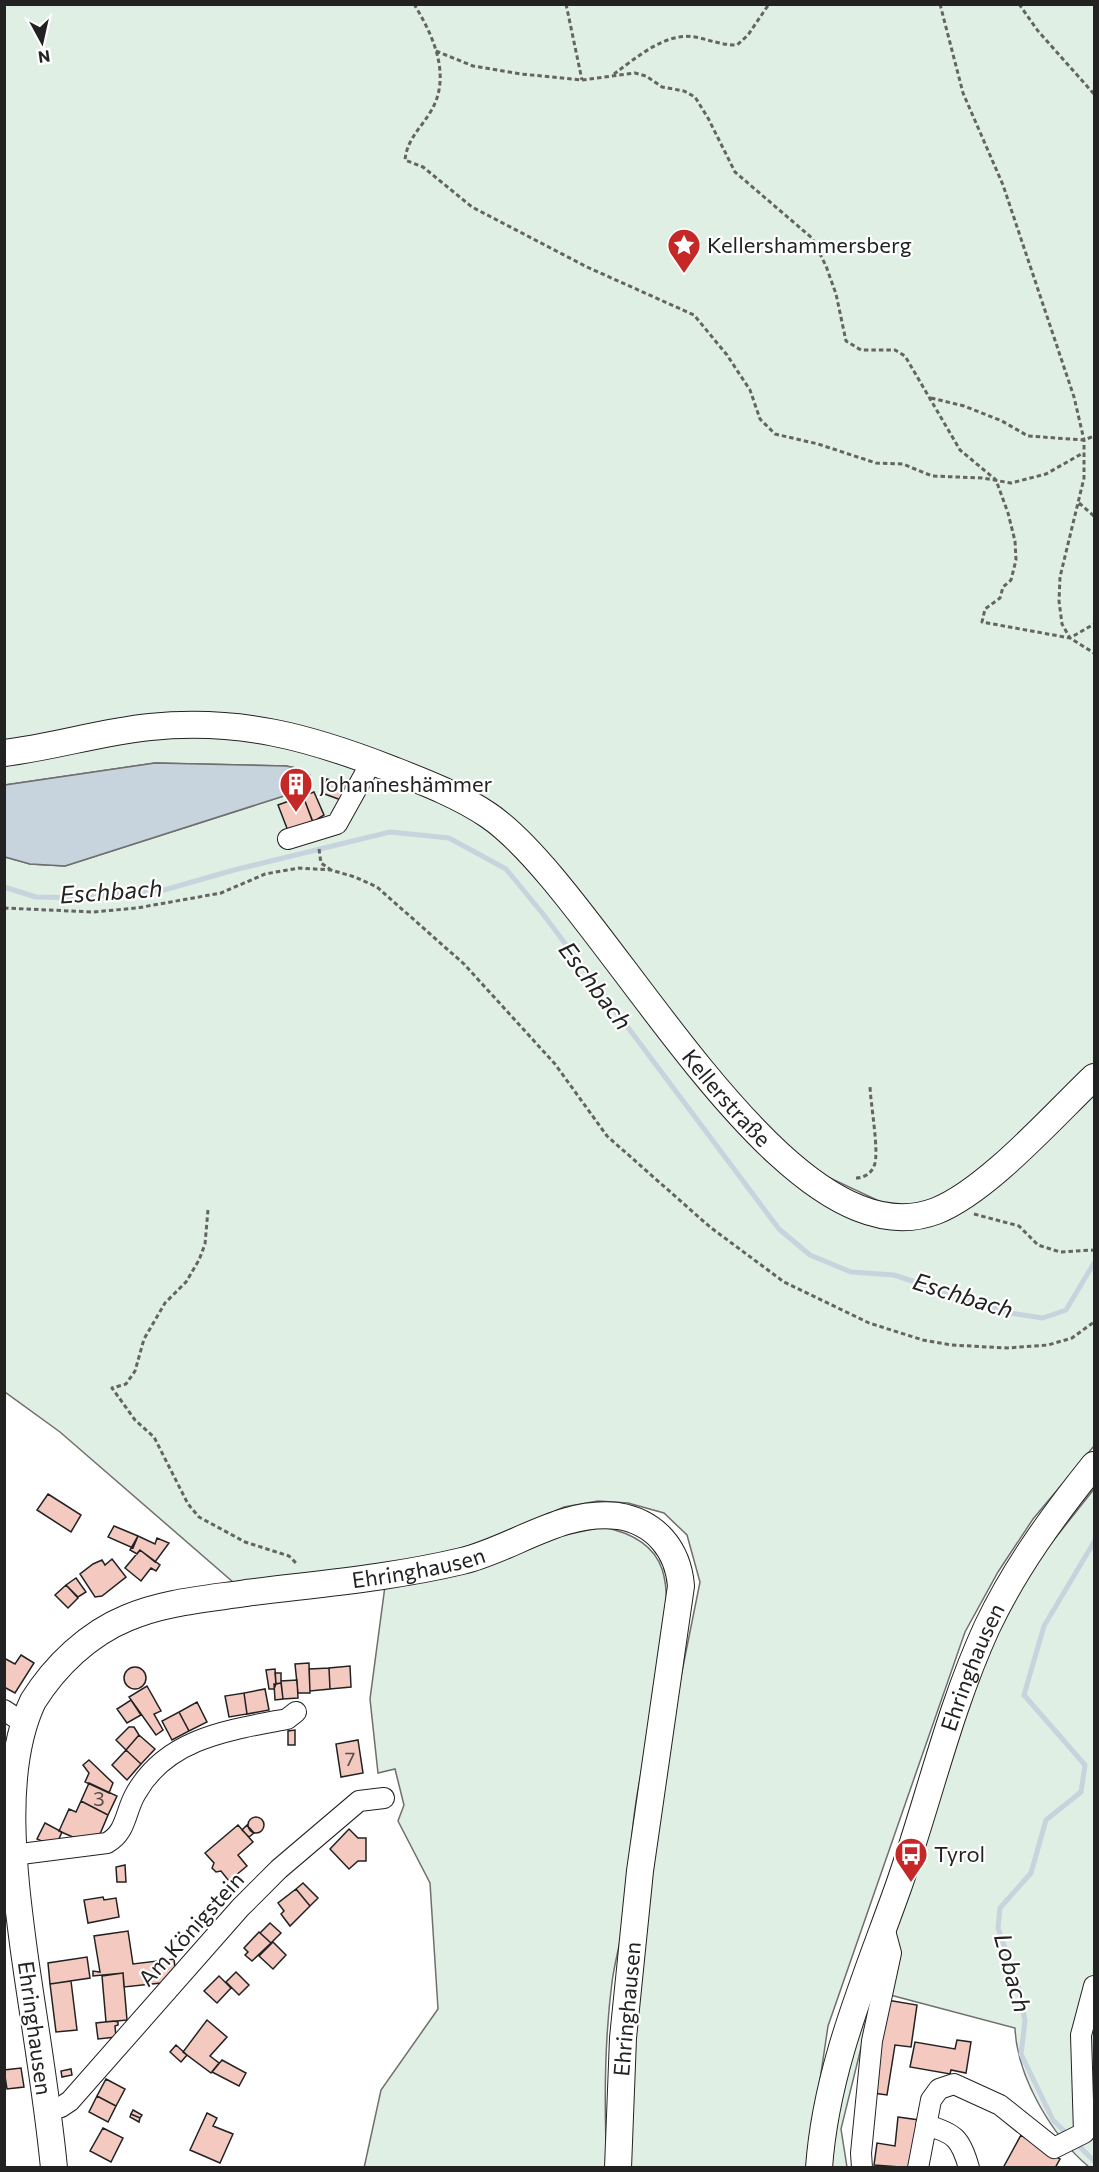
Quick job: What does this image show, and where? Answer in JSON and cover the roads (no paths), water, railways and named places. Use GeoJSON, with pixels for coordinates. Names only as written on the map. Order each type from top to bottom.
{"type":"FeatureCollection","features":[{"type":"Feature","properties":{"kind":"main road","name":"Kellerstraße"},"geometry":{"type":"LineString","coordinates":[[4,753],[122,730],[219,724],[284,733],[372,761],[471,805],[501,825],[520,842],[559,885],[714,1085],[750,1125],[807,1179],[845,1202],[894,1217],[923,1215],[946,1206],[983,1181],[1095,1077]]}},
{"type":"Feature","properties":{"kind":"main road","name":"Ehringhausen"},"geometry":{"type":"LineString","coordinates":[[819,2168],[824,2121],[836,2066],[962,1689],[987,1627],[1039,1536],[1095,1465]]}},
{"type":"Feature","properties":{"kind":"main road","name":"Ehringhausen"},"geometry":{"type":"LineString","coordinates":[[54,2168],[9,1816],[13,1716],[43,1687],[65,1661],[101,1632],[123,1619],[168,1605],[459,1562],[494,1551],[556,1525],[596,1516],[618,1516],[640,1523],[660,1536],[674,1556],[680,1577],[681,1596],[651,1783],[640,1871],[623,2038],[618,2168]]}},
{"type":"Feature","properties":{"kind":"street"},"geometry":{"type":"LineString","coordinates":[[288,839],[337,824],[372,761]]}},
{"type":"Feature","properties":{"kind":"street"},"geometry":{"type":"LineString","coordinates":[[13,1855],[107,1843],[118,1836],[133,1798],[164,1758],[211,1736],[287,1719],[296,1712]]}},
{"type":"Feature","properties":{"kind":"street","name":"Am Königstein"},"geometry":{"type":"LineString","coordinates":[[47,2109],[61,2107],[70,2102],[240,1908],[279,1869],[359,1801],[384,1798]]}},
{"type":"Feature","properties":{"kind":"street"},"geometry":{"type":"LineString","coordinates":[[862,2168],[861,2153],[872,2041],[891,1953],[884,1927]]}},
{"type":"Feature","properties":{"kind":"street"},"geometry":{"type":"LineString","coordinates":[[918,2168],[931,2100],[939,2089],[954,2084],[1000,2105],[1054,2148],[1084,2133],[1081,2035],[1095,1986]]}},
{"type":"Feature","properties":{"kind":"street"},"geometry":{"type":"LineString","coordinates":[[926,2125],[951,2133],[964,2152],[969,2168]]}},
{"type":"Feature","properties":{"kind":"waterway","name":"Eschbach"},"geometry":{"type":"LineString","coordinates":[[4,887],[36,897],[82,898],[164,890],[234,870],[390,832],[449,838],[506,869],[543,914],[779,1229],[810,1255],[851,1272],[894,1275],[1010,1313],[1043,1318],[1066,1310],[1094,1263]]}},
{"type":"Feature","properties":{"kind":"waterway","name":"Lobach"},"geometry":{"type":"LineString","coordinates":[[1068,2135],[1053,2120],[1021,2054],[1025,2021],[1019,1989],[998,1928],[1000,1908],[1031,1873],[1046,1820],[1081,1792],[1085,1765],[1024,1695],[1044,1626],[1094,1542]]}},
{"type":"Feature","properties":{"kind":"waterway","name":"Lobach"},"geometry":{"type":"LineString","coordinates":[[1074,2141],[1094,2161]]}},
{"type":"Feature","properties":{"kind":"place","name":"Kellershammersberg"},"geometry":{"type":"Point","coordinates":[684,274]}},
{"type":"Feature","properties":{"kind":"place","name":"Johanneshämmer"},"geometry":{"type":"Point","coordinates":[296,813]}},
{"type":"Feature","properties":{"kind":"place","name":"Tyrol"},"geometry":{"type":"Point","coordinates":[911,1883]}}]}
